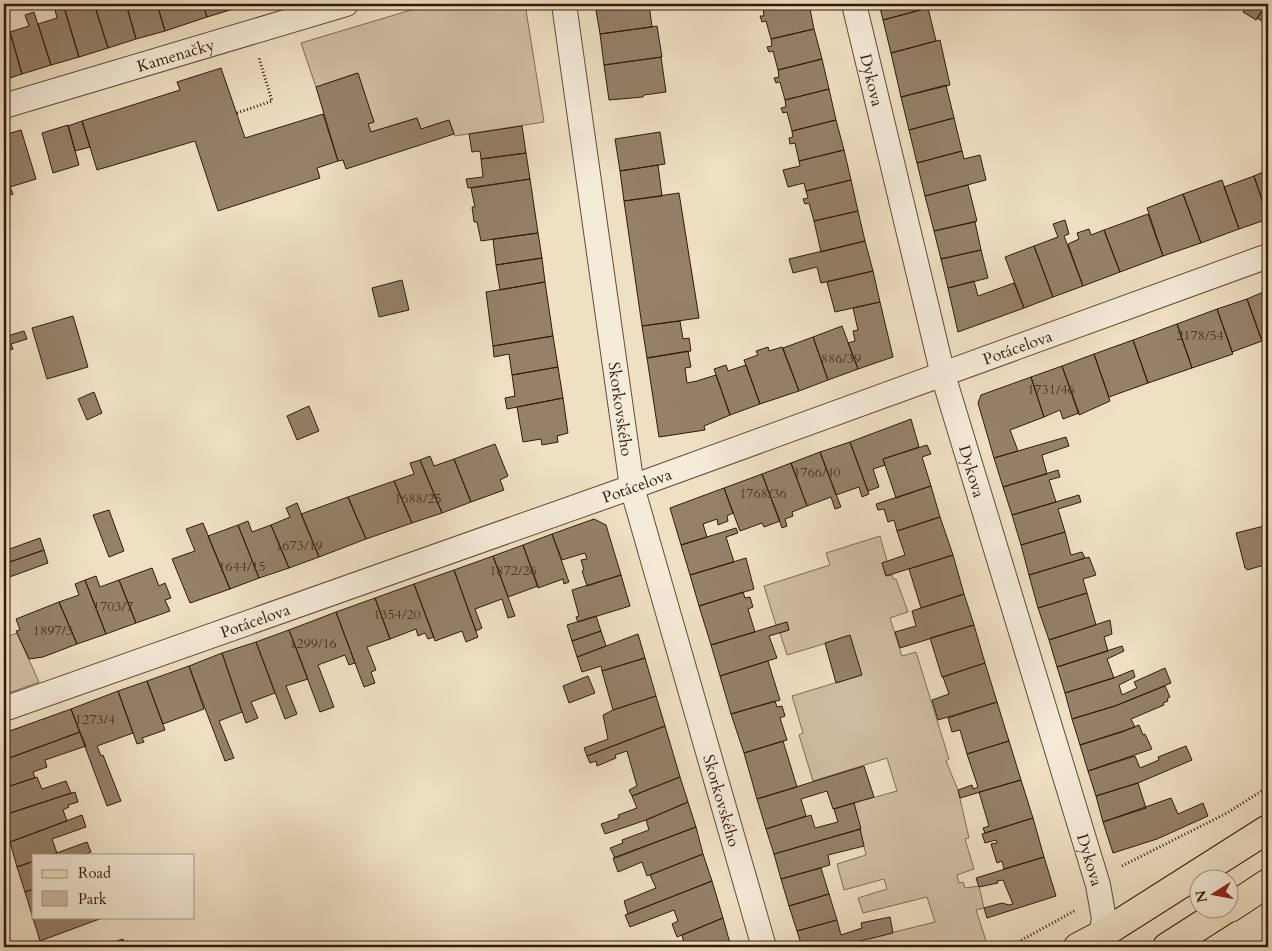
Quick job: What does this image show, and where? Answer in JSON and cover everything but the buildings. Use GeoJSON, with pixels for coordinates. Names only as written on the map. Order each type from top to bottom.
{"type":"FeatureCollection","features":[{"type":"Feature","properties":{"kind":"main road"},"geometry":{"type":"LineString","coordinates":[[1089,941],[1268,829]]}},
{"type":"Feature","properties":{"kind":"main road"},"geometry":{"type":"LineString","coordinates":[[1240,901],[1268,883]]}},
{"type":"Feature","properties":{"kind":"main road"},"geometry":{"type":"LineString","coordinates":[[1167,947],[1213,918]]}},
{"type":"Feature","properties":{"kind":"street","name":"Kamenačky"},"geometry":{"type":"LineString","coordinates":[[4,106],[346,4]]}},
{"type":"Feature","properties":{"kind":"street","name":"Skorkovského"},"geometry":{"type":"LineString","coordinates":[[564,4],[632,487],[764,947]]}},
{"type":"Feature","properties":{"kind":"street","name":"Dykova"},"geometry":{"type":"LineString","coordinates":[[854,4],[944,374],[1098,885],[1104,919],[1089,941]]}},
{"type":"Feature","properties":{"kind":"street","name":"Potácelova"},"geometry":{"type":"LineString","coordinates":[[4,709],[632,487],[1268,256]]}},
{"type":"Feature","properties":{"kind":"path"},"geometry":{"type":"LineString","coordinates":[[237,113],[272,101],[259,57]]}},
{"type":"Feature","properties":{"kind":"path"},"geometry":{"type":"LineString","coordinates":[[1008,947],[1074,912],[1098,885],[1122,866],[1227,813],[1268,787]]}},
{"type":"Feature","properties":{"kind":"green space"},"geometry":{"type":"Polygon","coordinates":[[[431,4],[525,4],[544,122],[455,136],[449,120],[421,129],[417,118],[371,132],[368,124],[374,122],[357,73],[316,87],[301,43],[431,4]]]}},
{"type":"Feature","properties":{"kind":"green space"},"geometry":{"type":"Polygon","coordinates":[[[880,536],[887,561],[882,563],[886,576],[892,575],[893,579],[896,579],[908,612],[890,618],[902,656],[916,652],[949,759],[946,761],[958,790],[969,838],[965,839],[974,869],[957,875],[959,883],[963,882],[965,888],[979,886],[984,908],[976,910],[988,947],[873,947],[870,938],[935,922],[927,897],[863,913],[858,898],[887,889],[884,879],[844,890],[837,864],[866,855],[854,803],[897,791],[887,758],[813,781],[799,735],[803,733],[792,696],[861,675],[850,636],[787,655],[780,633],[789,630],[787,622],[776,625],[764,586],[830,565],[826,553],[880,536]]]}},
{"type":"Feature","properties":{"kind":"green space"},"geometry":{"type":"Polygon","coordinates":[[[17,633],[39,682],[4,695],[4,638],[17,633]]]}},
{"type":"Feature","properties":{"kind":"tram line"},"geometry":{"type":"LineString","coordinates":[[4,941],[6,947]]}}]}
